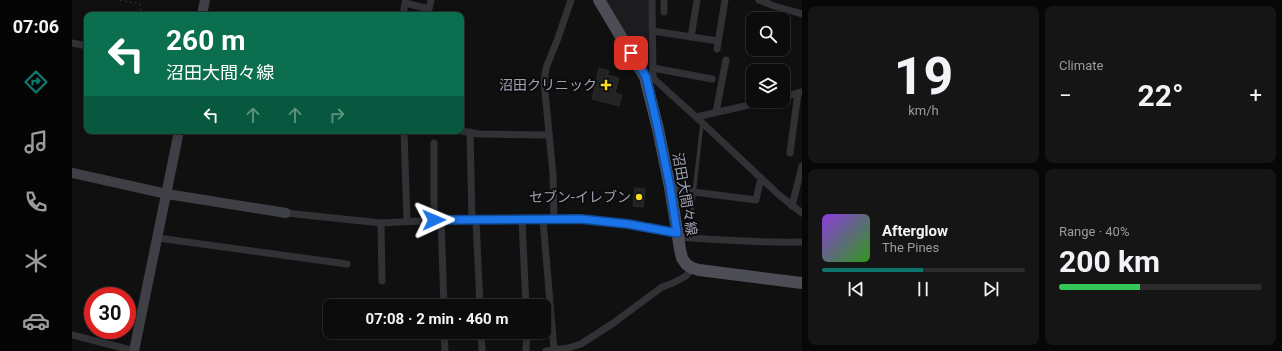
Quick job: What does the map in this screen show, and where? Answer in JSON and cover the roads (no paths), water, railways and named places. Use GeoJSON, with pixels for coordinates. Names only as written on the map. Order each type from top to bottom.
{"type":"FeatureCollection","features":[{"type":"Feature","properties":{"kind":"main road","name":"沼田大間々線"},"geometry":{"type":"LineString","coordinates":[[599,0],[651,75],[658,129],[681,236],[682,258],[692,268]]}},
{"type":"Feature","properties":{"kind":"main road"},"geometry":{"type":"LineString","coordinates":[[692,268],[802,284]]}},
{"type":"Feature","properties":{"kind":"street"},"geometry":{"type":"LineString","coordinates":[[203,12],[205,0]]}},
{"type":"Feature","properties":{"kind":"street"},"geometry":{"type":"LineString","coordinates":[[404,12],[405,3],[429,9],[431,0]]}},
{"type":"Feature","properties":{"kind":"street"},"geometry":{"type":"LineString","coordinates":[[554,220],[553,174],[544,82],[546,68],[571,0]]}},
{"type":"Feature","properties":{"kind":"street"},"geometry":{"type":"LineString","coordinates":[[651,75],[653,31],[652,0]]}},
{"type":"Feature","properties":{"kind":"street"},"geometry":{"type":"LineString","coordinates":[[664,0],[664,12]]}},
{"type":"Feature","properties":{"kind":"street"},"geometry":{"type":"LineString","coordinates":[[691,37],[697,0]]}},
{"type":"Feature","properties":{"kind":"street"},"geometry":{"type":"LineString","coordinates":[[717,49],[725,0]]}},
{"type":"Feature","properties":{"kind":"street"},"geometry":{"type":"LineString","coordinates":[[759,0],[802,14]]}},
{"type":"Feature","properties":{"kind":"street"},"geometry":{"type":"LineString","coordinates":[[653,31],[718,41]]}},
{"type":"Feature","properties":{"kind":"street"},"geometry":{"type":"LineString","coordinates":[[72,44],[84,46]]}},
{"type":"Feature","properties":{"kind":"street"},"geometry":{"type":"LineString","coordinates":[[716,112],[726,60]]}},
{"type":"Feature","properties":{"kind":"street"},"geometry":{"type":"LineString","coordinates":[[651,75],[712,79]]}},
{"type":"Feature","properties":{"kind":"street"},"geometry":{"type":"LineString","coordinates":[[651,75],[761,178],[802,213]]}},
{"type":"Feature","properties":{"kind":"street"},"geometry":{"type":"LineString","coordinates":[[790,95],[800,92],[790,153]]}},
{"type":"Feature","properties":{"kind":"street"},"geometry":{"type":"LineString","coordinates":[[699,119],[716,112],[746,106]]}},
{"type":"Feature","properties":{"kind":"street"},"geometry":{"type":"LineString","coordinates":[[464,131],[479,134],[549,135]]}},
{"type":"Feature","properties":{"kind":"street"},"geometry":{"type":"LineString","coordinates":[[470,132],[480,299]]}},
{"type":"Feature","properties":{"kind":"street"},"geometry":{"type":"LineString","coordinates":[[72,335],[134,351],[178,134]]}},
{"type":"Feature","properties":{"kind":"street"},"geometry":{"type":"LineString","coordinates":[[404,134],[407,221]]}},
{"type":"Feature","properties":{"kind":"street"},"geometry":{"type":"LineString","coordinates":[[434,143],[444,299]]}},
{"type":"Feature","properties":{"kind":"street"},"geometry":{"type":"LineString","coordinates":[[792,206],[802,166]]}},
{"type":"Feature","properties":{"kind":"street"},"geometry":{"type":"LineString","coordinates":[[72,173],[166,194],[286,212],[382,223],[438,220],[581,219],[628,224],[681,236],[775,242],[802,242]]}},
{"type":"Feature","properties":{"kind":"street"},"geometry":{"type":"LineString","coordinates":[[670,187],[694,192],[756,200],[761,178]]}},
{"type":"Feature","properties":{"kind":"street"},"geometry":{"type":"LineString","coordinates":[[522,220],[526,299]]}},
{"type":"Feature","properties":{"kind":"street"},"geometry":{"type":"LineString","coordinates":[[543,220],[554,350]]}},
{"type":"Feature","properties":{"kind":"street"},"geometry":{"type":"LineString","coordinates":[[382,223],[382,281]]}},
{"type":"Feature","properties":{"kind":"street"},"geometry":{"type":"LineString","coordinates":[[158,238],[347,264]]}},
{"type":"Feature","properties":{"kind":"street"},"geometry":{"type":"LineString","coordinates":[[546,351],[568,348],[581,344],[612,324],[662,287],[686,276],[692,268]]}},
{"type":"Feature","properties":{"kind":"street"},"geometry":{"type":"LineString","coordinates":[[444,339],[445,351]]}},
{"type":"Feature","properties":{"kind":"street"},"geometry":{"type":"LineString","coordinates":[[481,339],[482,351]]}},
{"type":"Feature","properties":{"kind":"street"},"geometry":{"type":"LineString","coordinates":[[526,339],[526,351]]}},
{"type":"Feature","properties":{"kind":"lane"},"geometry":{"type":"LineString","coordinates":[[681,236],[694,192],[699,119]]}},
{"type":"Feature","properties":{"kind":"place","name":"沼田クリニック"},"geometry":{"type":"Point","coordinates":[606,85]}},
{"type":"Feature","properties":{"kind":"place","name":"セブン-イレブン"},"geometry":{"type":"Point","coordinates":[639,197]}}]}
